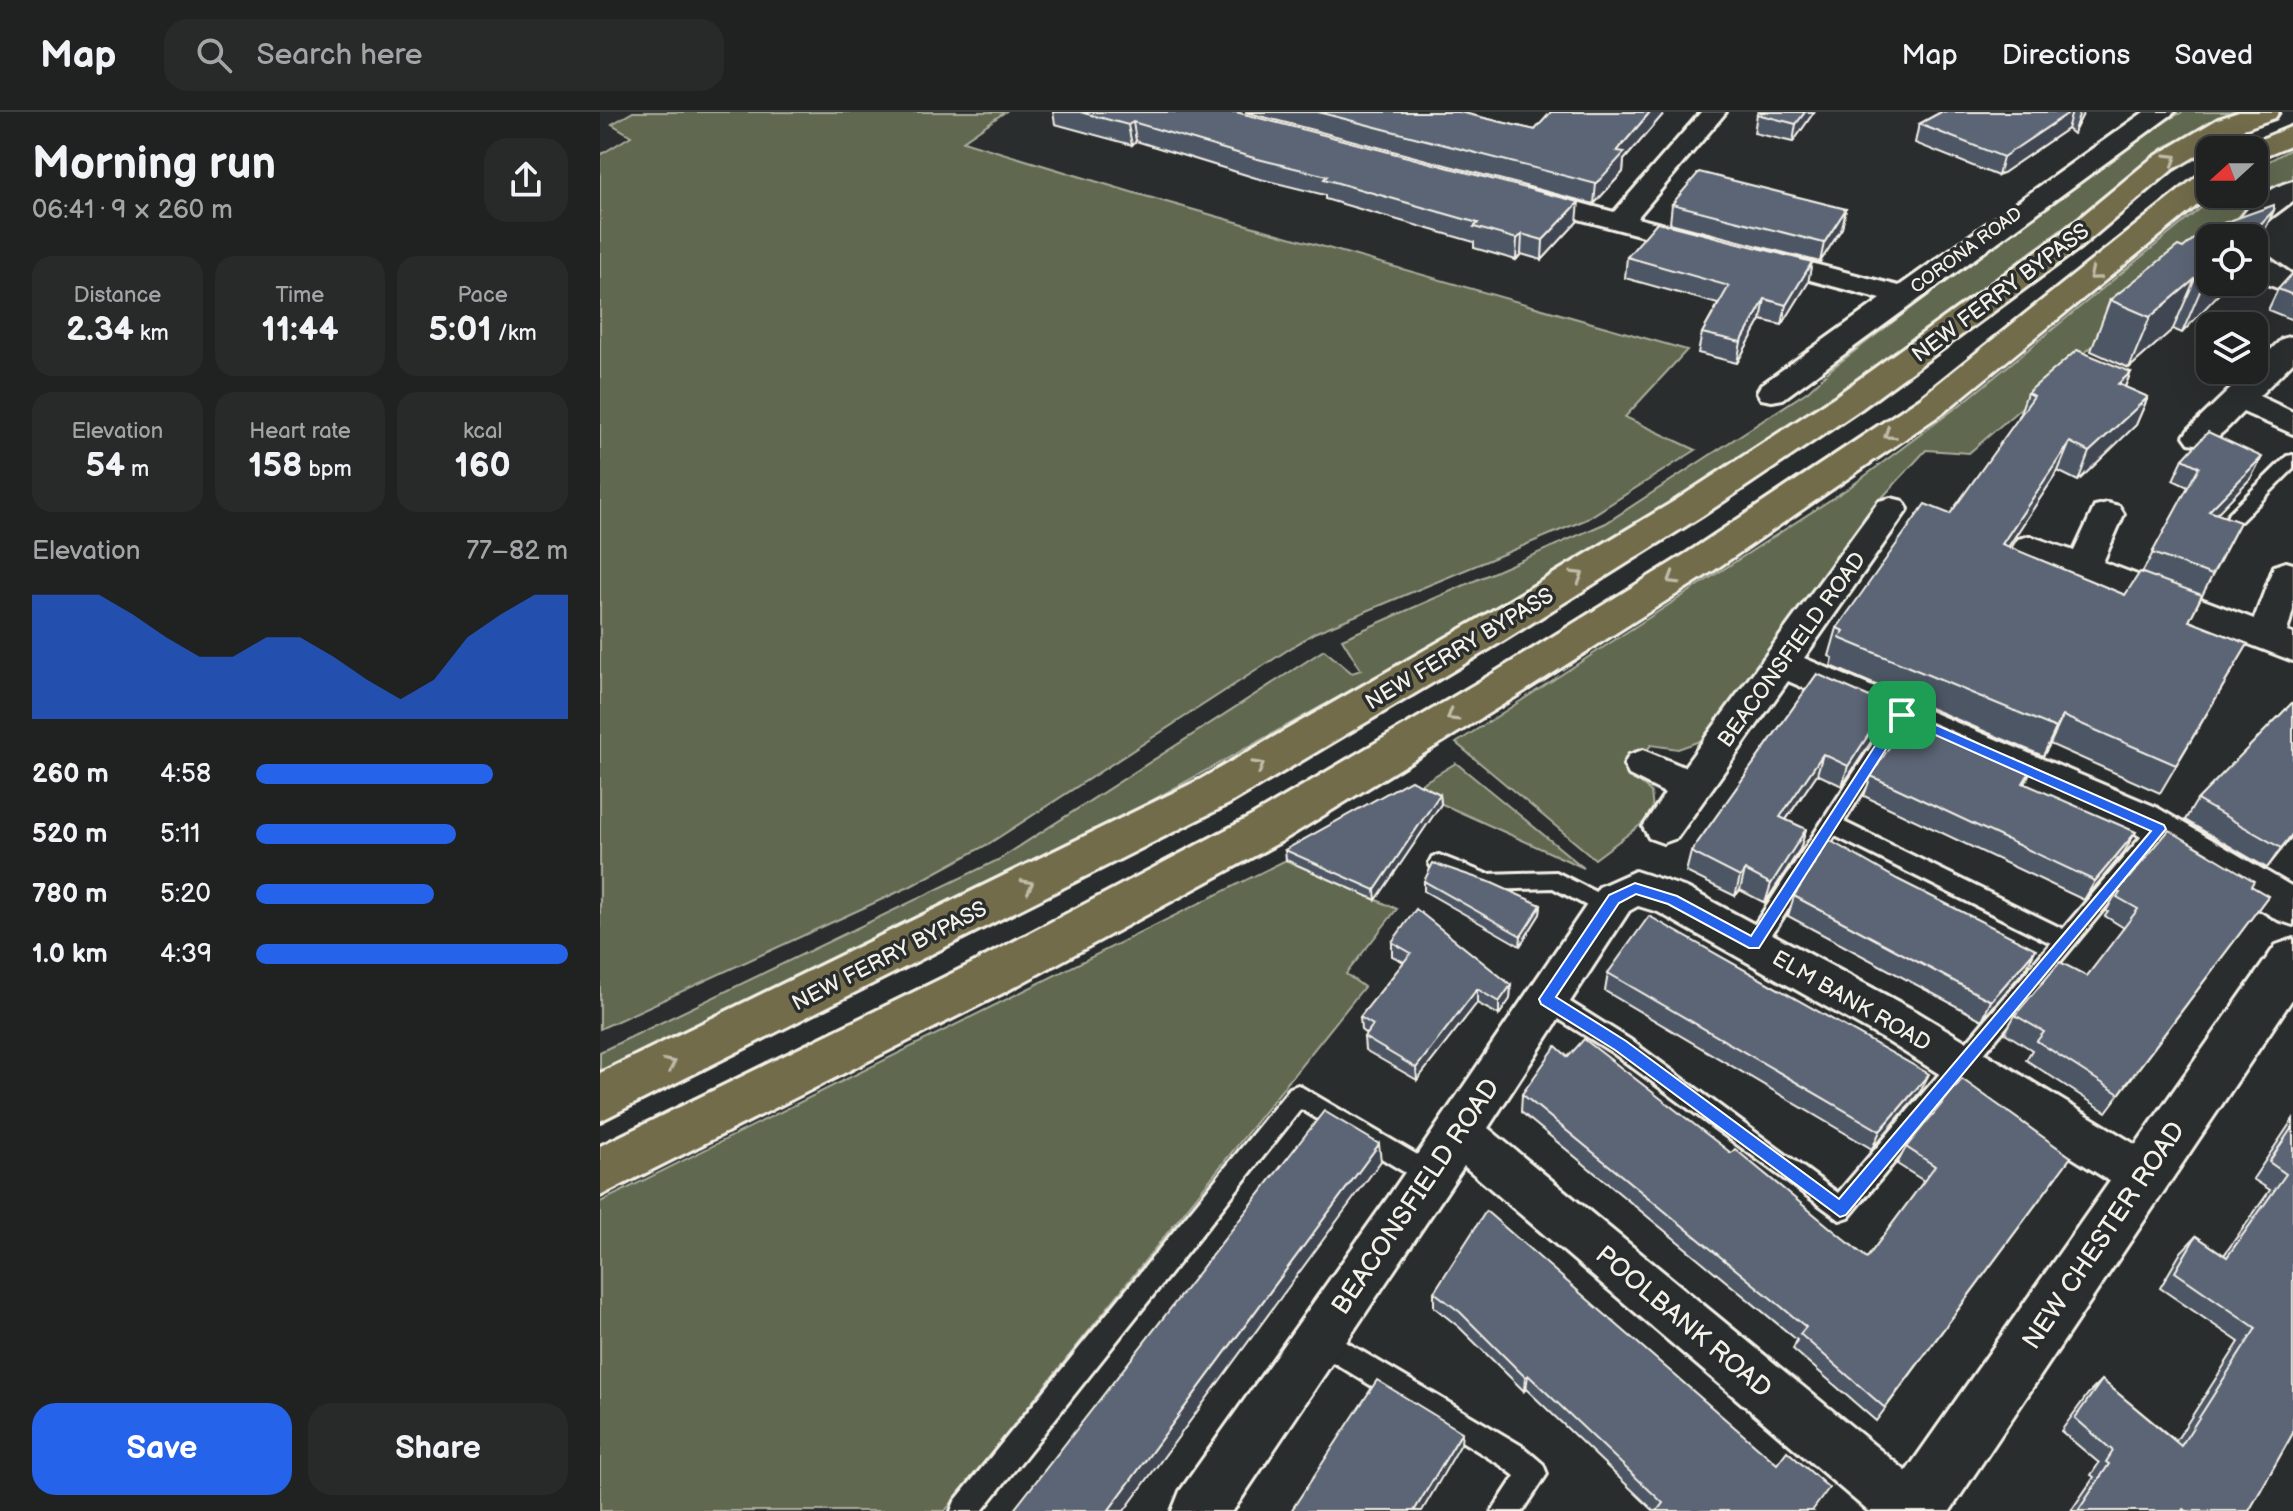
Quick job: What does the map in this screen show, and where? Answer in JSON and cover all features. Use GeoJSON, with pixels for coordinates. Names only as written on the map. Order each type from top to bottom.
{"type":"FeatureCollection","features":[{"type":"Feature","properties":{"kind":"highway","name":"NEW FERRY BYPASS"},"geometry":{"type":"LineString","coordinates":[[600,1098],[1214,792],[1489,631],[1689,508],[1849,402],[2070,241],[2162,164],[2228,125],[2265,112]]}},
{"type":"Feature","properties":{"kind":"highway"},"geometry":{"type":"LineString","coordinates":[[2268,146],[2293,134]]}},
{"type":"Feature","properties":{"kind":"highway","name":"NEW FERRY BYPASS"},"geometry":{"type":"LineString","coordinates":[[600,1172],[988,978],[1266,829],[1506,684],[1700,562],[1932,405],[2196,191]]}},
{"type":"Feature","properties":{"kind":"main road","name":"NEW CHESTER ROAD"},"geometry":{"type":"LineString","coordinates":[[1912,1511],[2293,959]]}},
{"type":"Feature","properties":{"kind":"street"},"geometry":{"type":"LineString","coordinates":[[1620,221],[1714,112]]}},
{"type":"Feature","properties":{"kind":"street","name":"CORONA ROAD"},"geometry":{"type":"LineString","coordinates":[[1772,392],[2143,122],[2163,112]]}},
{"type":"Feature","properties":{"kind":"street"},"geometry":{"type":"LineString","coordinates":[[1496,189],[1903,296]]}},
{"type":"Feature","properties":{"kind":"street"},"geometry":{"type":"LineString","coordinates":[[2248,224],[2257,213],[2293,189]]}},
{"type":"Feature","properties":{"kind":"street"},"geometry":{"type":"LineString","coordinates":[[2268,272],[2293,285]]}},
{"type":"Feature","properties":{"kind":"street"},"geometry":{"type":"LineString","coordinates":[[2200,436],[2293,345]]}},
{"type":"Feature","properties":{"kind":"street"},"geometry":{"type":"LineString","coordinates":[[2239,398],[2293,424]]}},
{"type":"Feature","properties":{"kind":"street","name":"BEACONSFIELD ROAD"},"geometry":{"type":"LineString","coordinates":[[1663,827],[1891,509]]}},
{"type":"Feature","properties":{"kind":"street"},"geometry":{"type":"LineString","coordinates":[[2084,567],[2107,514]]}},
{"type":"Feature","properties":{"kind":"street"},"geometry":{"type":"LineString","coordinates":[[2030,547],[2280,642],[2286,574]]}},
{"type":"Feature","properties":{"kind":"street"},"geometry":{"type":"LineString","coordinates":[[1781,663],[2160,829],[2293,908]]}},
{"type":"Feature","properties":{"kind":"street"},"geometry":{"type":"LineString","coordinates":[[1643,765],[1691,788]]}},
{"type":"Feature","properties":{"kind":"street","name":"BEACONSFIELD ROAD"},"geometry":{"type":"LineString","coordinates":[[1200,1511],[1430,1175],[1546,999],[1622,898]]}},
{"type":"Feature","properties":{"kind":"street","name":"ELM BANK ROAD"},"geometry":{"type":"LineString","coordinates":[[1622,898],[1672,900],[1903,1027],[2144,1176]]}},
{"type":"Feature","properties":{"kind":"street","name":"POOLBANK ROAD"},"geometry":{"type":"LineString","coordinates":[[1457,1131],[1912,1511]]}},
{"type":"Feature","properties":{"kind":"lane"},"geometry":{"type":"LineString","coordinates":[[2235,517],[2293,460]]}},
{"type":"Feature","properties":{"kind":"lane"},"geometry":{"type":"LineString","coordinates":[[1754,944],[1902,715]]}},
{"type":"Feature","properties":{"kind":"lane"},"geometry":{"type":"LineString","coordinates":[[1831,825],[2066,941]]}},
{"type":"Feature","properties":{"kind":"lane"},"geometry":{"type":"LineString","coordinates":[[1546,999],[1621,1046],[1840,1209],[2160,829]]}},
{"type":"Feature","properties":{"kind":"lane"},"geometry":{"type":"LineString","coordinates":[[1439,863],[1486,882],[1556,880],[1622,898]]}},
{"type":"Feature","properties":{"kind":"lane"},"geometry":{"type":"LineString","coordinates":[[965,1511],[1298,1095],[1430,1175]]}},
{"type":"Feature","properties":{"kind":"lane"},"geometry":{"type":"LineString","coordinates":[[1319,1339],[1512,1456],[1533,1474],[1506,1511]]}},
{"type":"Feature","properties":{"kind":"green space"},"geometry":{"type":"Polygon","coordinates":[[[633,112],[1005,112],[963,141],[1131,192],[1687,350],[1625,417],[1696,450],[1585,520],[1314,633],[990,843],[911,886],[600,1029],[600,155],[631,136],[612,124],[633,112]]]}},
{"type":"Feature","properties":{"kind":"green space"},"geometry":{"type":"Polygon","coordinates":[[[2182,112],[2241,112],[2164,147],[2062,229],[1851,385],[1705,481],[1416,654],[1133,811],[947,907],[600,1072],[600,1052],[998,860],[1324,650],[1352,673],[1361,670],[1342,639],[1606,523],[1808,391],[1831,369],[2139,135],[2182,112]]]}},
{"type":"Feature","properties":{"kind":"green space"},"geometry":{"type":"Polygon","coordinates":[[[2293,148],[2293,178],[2268,195],[2268,161],[2293,148]]]}},
{"type":"Feature","properties":{"kind":"green space"},"geometry":{"type":"Polygon","coordinates":[[[2201,208],[2248,208],[2231,224],[2196,224],[2196,257],[1969,453],[1926,450],[1879,501],[1706,739],[1678,749],[1651,745],[1628,773],[1651,792],[1653,810],[1643,823],[1595,859],[1456,743],[1850,487],[1965,401],[2201,208]]]}},
{"type":"Feature","properties":{"kind":"green space"},"geometry":{"type":"Polygon","coordinates":[[[1456,763],[1584,868],[1411,790],[1456,763]]]}},
{"type":"Feature","properties":{"kind":"green space"},"geometry":{"type":"Polygon","coordinates":[[[1286,860],[1397,909],[1346,974],[1364,987],[945,1511],[600,1511],[600,1202],[1286,860]]]}},
{"type":"Feature","properties":{"kind":"building"},"geometry":{"type":"Polygon","coordinates":[[[1080,112],[1236,112],[1579,202],[1543,240],[1522,234],[1517,239],[1474,227],[1478,223],[1324,179],[1327,176],[1133,122],[1128,125],[1080,112]]]}},
{"type":"Feature","properties":{"kind":"building"},"geometry":{"type":"Polygon","coordinates":[[[1318,112],[1459,112],[1535,130],[1551,112],[1650,112],[1617,151],[1625,152],[1596,184],[1318,112]]]}},
{"type":"Feature","properties":{"kind":"building"},"geometry":{"type":"Polygon","coordinates":[[[1758,112],[1805,112],[1796,124],[1758,112]]]}},
{"type":"Feature","properties":{"kind":"building"},"geometry":{"type":"Polygon","coordinates":[[[1941,112],[2070,112],[2003,157],[1919,124],[1941,112]]]}},
{"type":"Feature","properties":{"kind":"building"},"geometry":{"type":"Polygon","coordinates":[[[1699,172],[1846,209],[1824,243],[1672,204],[1699,172]]]}},
{"type":"Feature","properties":{"kind":"building"},"geometry":{"type":"Polygon","coordinates":[[[2274,205],[2274,210],[2260,224],[2221,224],[2268,208],[2274,205]]]}},
{"type":"Feature","properties":{"kind":"building"},"geometry":{"type":"Polygon","coordinates":[[[1657,222],[1812,262],[1786,305],[1765,299],[1741,342],[1702,333],[1729,286],[1627,257],[1657,222]]]}},
{"type":"Feature","properties":{"kind":"building"},"geometry":{"type":"Polygon","coordinates":[[[2196,237],[2196,279],[2150,317],[2110,300],[2178,246],[2183,248],[2196,237]]]}},
{"type":"Feature","properties":{"kind":"building"},"geometry":{"type":"Polygon","coordinates":[[[2293,273],[2293,295],[2278,289],[2293,273]]]}},
{"type":"Feature","properties":{"kind":"building"},"geometry":{"type":"Polygon","coordinates":[[[2077,350],[2131,372],[2118,384],[2148,397],[2089,452],[2070,442],[2002,544],[2125,595],[2140,572],[2202,595],[2189,621],[2248,644],[2176,765],[2063,716],[2056,728],[1839,638],[1844,631],[1837,628],[1925,504],[1950,514],[2034,396],[2027,393],[2077,350]]]}},
{"type":"Feature","properties":{"kind":"building"},"geometry":{"type":"Polygon","coordinates":[[[2208,432],[2262,457],[2209,511],[2240,522],[2212,575],[2152,553],[2199,467],[2183,459],[2208,432]]]}},
{"type":"Feature","properties":{"kind":"building"},"geometry":{"type":"Polygon","coordinates":[[[1817,674],[1888,705],[1848,766],[1823,754],[1780,817],[1806,829],[1771,884],[1745,870],[1740,877],[1691,852],[1817,674]]]}},
{"type":"Feature","properties":{"kind":"building"},"geometry":{"type":"Polygon","coordinates":[[[2293,702],[2293,833],[2281,848],[2197,800],[2293,702]]]}},
{"type":"Feature","properties":{"kind":"building"},"geometry":{"type":"Polygon","coordinates":[[[1910,714],[2033,767],[2023,783],[2136,832],[2095,881],[1871,776],[1910,714]]]}},
{"type":"Feature","properties":{"kind":"building"},"geometry":{"type":"Polygon","coordinates":[[[1411,780],[1440,794],[1375,890],[1285,850],[1411,780]]]}},
{"type":"Feature","properties":{"kind":"building"},"geometry":{"type":"Polygon","coordinates":[[[2169,830],[2254,881],[2251,886],[2268,896],[2119,1094],[2037,1041],[2044,1032],[2015,1015],[2060,962],[2087,976],[2138,909],[2117,897],[2120,893],[2117,892],[2169,830]]]}},
{"type":"Feature","properties":{"kind":"building"},"geometry":{"type":"Polygon","coordinates":[[[1829,840],[1897,879],[2036,949],[1991,1001],[1794,896],[1829,840]]]}},
{"type":"Feature","properties":{"kind":"building"},"geometry":{"type":"Polygon","coordinates":[[[1433,863],[1492,883],[1541,905],[1521,936],[1424,881],[1433,863]]]}},
{"type":"Feature","properties":{"kind":"building"},"geometry":{"type":"Polygon","coordinates":[[[1416,909],[1511,985],[1499,1002],[1477,989],[1416,1068],[1364,1037],[1373,1025],[1360,1017],[1411,953],[1392,942],[1416,909]]]}},
{"type":"Feature","properties":{"kind":"building"},"geometry":{"type":"Polygon","coordinates":[[[1649,916],[1929,1074],[1880,1131],[1608,973],[1649,916]]]}},
{"type":"Feature","properties":{"kind":"building"},"geometry":{"type":"Polygon","coordinates":[[[1584,1039],[1731,1153],[1735,1149],[1867,1258],[1935,1166],[1906,1147],[1962,1079],[2071,1157],[1885,1408],[1800,1334],[1806,1327],[1522,1094],[1556,1046],[1568,1057],[1584,1039]]]}},
{"type":"Feature","properties":{"kind":"building"},"geometry":{"type":"Polygon","coordinates":[[[1324,1111],[1379,1144],[1108,1511],[1013,1511],[1324,1111]]]}},
{"type":"Feature","properties":{"kind":"building"},"geometry":{"type":"Polygon","coordinates":[[[2293,1126],[2293,1433],[2249,1511],[2078,1511],[2109,1464],[2106,1462],[2113,1451],[2075,1418],[2102,1380],[2181,1446],[2256,1328],[2175,1272],[2196,1236],[2227,1257],[2286,1174],[2269,1162],[2293,1126]]]}},
{"type":"Feature","properties":{"kind":"building"},"geometry":{"type":"Polygon","coordinates":[[[1486,1211],[1777,1464],[1787,1451],[1829,1488],[1812,1511],[1657,1511],[1663,1503],[1528,1375],[1525,1377],[1460,1312],[1434,1292],[1486,1211]]]}},
{"type":"Feature","properties":{"kind":"building"},"geometry":{"type":"Polygon","coordinates":[[[1377,1380],[1462,1432],[1414,1511],[1291,1511],[1377,1380]]]}},
{"type":"Feature","properties":{"kind":"route"},"geometry":{"type":"LineString","coordinates":[[1902,715],[2142,818],[2160,829],[1840,1209],[1621,1046],[1546,999],[1614,899],[1635,888],[1672,900],[1754,944],[1902,715]]}}]}
